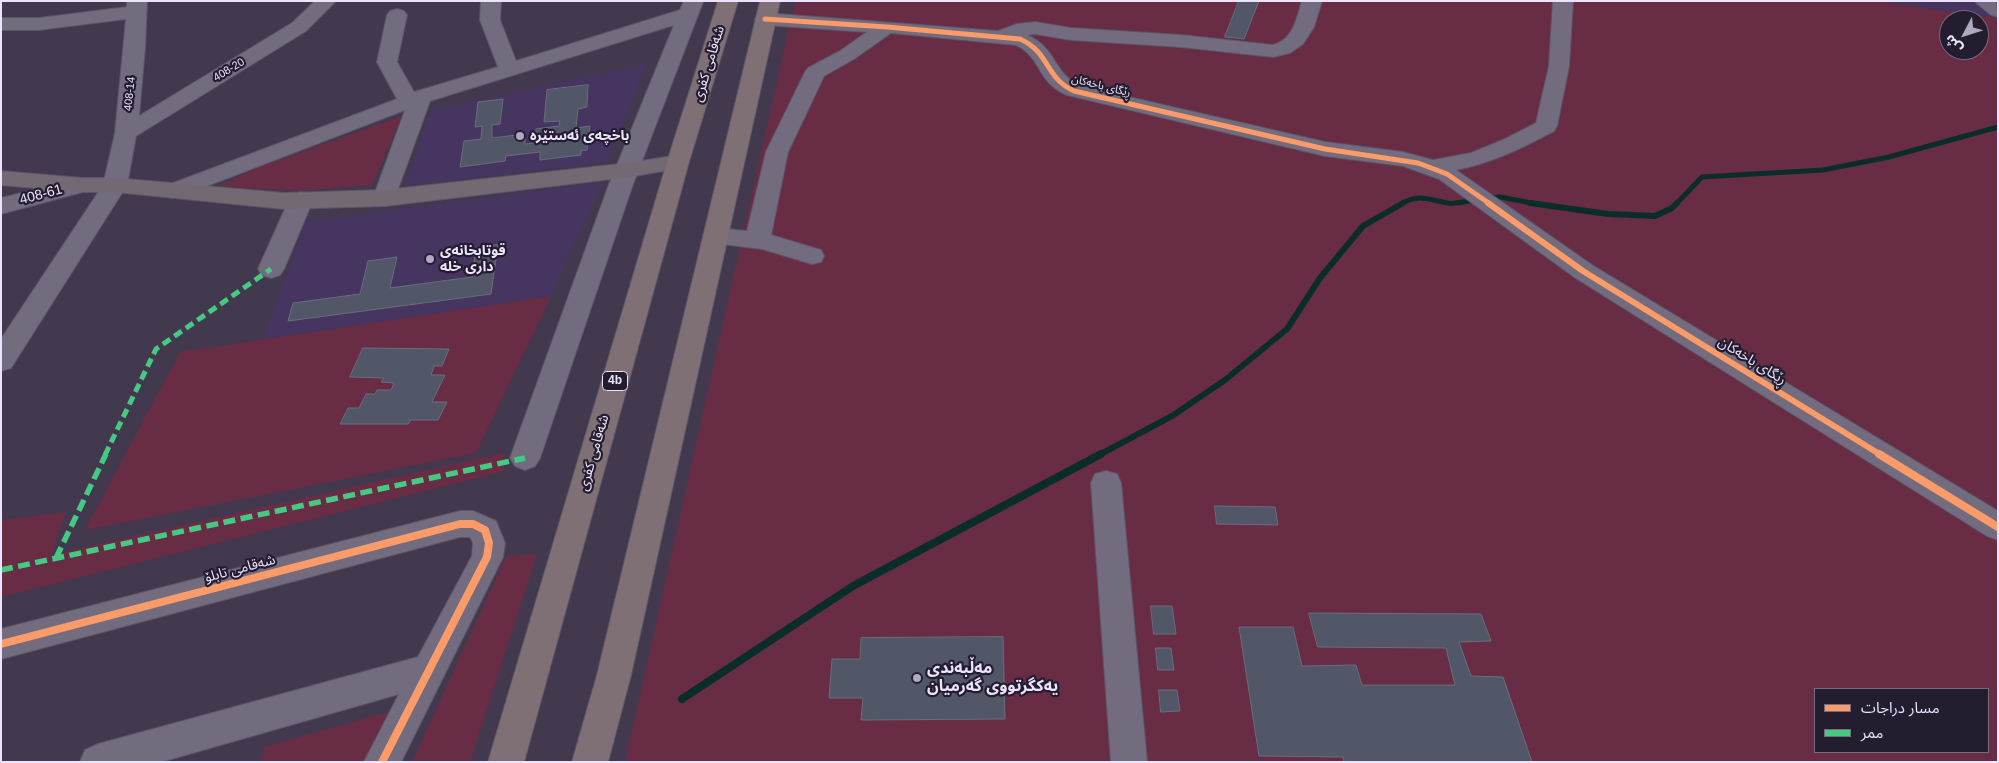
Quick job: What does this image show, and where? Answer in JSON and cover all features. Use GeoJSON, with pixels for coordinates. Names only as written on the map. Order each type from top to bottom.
{"type":"FeatureCollection","features":[{"type":"Feature","properties":{"kind":"highway","name":"شەقامی کفری"},"geometry":{"type":"LineString","coordinates":[[506,762],[678,162],[728,1]]}},
{"type":"Feature","properties":{"kind":"highway"},"geometry":{"type":"LineString","coordinates":[[590,762],[614,676],[768,10]]}},
{"type":"Feature","properties":{"kind":"main road"},"geometry":{"type":"LineString","coordinates":[[1,178],[82,185],[115,185],[249,199],[301,200],[385,198],[629,170],[678,162]]}},
{"type":"Feature","properties":{"kind":"street","name":"408-20"},"geometry":{"type":"LineString","coordinates":[[126,132],[300,27],[327,1]]}},
{"type":"Feature","properties":{"kind":"street"},"geometry":{"type":"LineString","coordinates":[[491,1],[490,20],[509,69]]}},
{"type":"Feature","properties":{"kind":"street"},"geometry":{"type":"LineString","coordinates":[[1002,37],[1017,30],[1035,28],[1080,35],[1181,41],[1273,51],[1282,50],[1297,41],[1312,1]]}},
{"type":"Feature","properties":{"kind":"street"},"geometry":{"type":"LineString","coordinates":[[1440,171],[1513,144],[1546,126],[1559,66],[1563,1]]}},
{"type":"Feature","properties":{"kind":"street"},"geometry":{"type":"LineString","coordinates":[[1984,1],[1998,11]]}},
{"type":"Feature","properties":{"kind":"street"},"geometry":{"type":"LineString","coordinates":[[1,12],[63,3]]}},
{"type":"Feature","properties":{"kind":"street","name":"408-14"},"geometry":{"type":"LineString","coordinates":[[115,185],[126,132],[136,48],[136,7]]}},
{"type":"Feature","properties":{"kind":"street"},"geometry":{"type":"LineString","coordinates":[[1,24],[39,24],[136,7]]}},
{"type":"Feature","properties":{"kind":"street"},"geometry":{"type":"LineString","coordinates":[[174,191],[415,100],[691,8]]}},
{"type":"Feature","properties":{"kind":"street"},"geometry":{"type":"LineString","coordinates":[[525,458],[620,187],[629,170],[657,90],[691,8]]}},
{"type":"Feature","properties":{"kind":"street","name":"ڕێگای باخەکان"},"geometry":{"type":"LineString","coordinates":[[768,10],[887,27],[1020,39],[1031,44],[1046,62],[1055,79],[1063,86],[1074,91],[1333,151],[1403,158],[1440,171],[1582,271],[1998,527]]}},
{"type":"Feature","properties":{"kind":"street"},"geometry":{"type":"LineString","coordinates":[[397,15],[388,62],[415,100]]}},
{"type":"Feature","properties":{"kind":"street"},"geometry":{"type":"LineString","coordinates":[[757,241],[777,152],[815,72],[847,55],[887,27]]}},
{"type":"Feature","properties":{"kind":"street"},"geometry":{"type":"LineString","coordinates":[[385,198],[415,100]]}},
{"type":"Feature","properties":{"kind":"street","name":"408-61"},"geometry":{"type":"LineString","coordinates":[[1,206],[82,185]]}},
{"type":"Feature","properties":{"kind":"street"},"geometry":{"type":"LineString","coordinates":[[1,361],[115,185]]}},
{"type":"Feature","properties":{"kind":"street"},"geometry":{"type":"LineString","coordinates":[[271,269],[301,200]]}},
{"type":"Feature","properties":{"kind":"street"},"geometry":{"type":"LineString","coordinates":[[715,236],[757,241],[812,256]]}},
{"type":"Feature","properties":{"kind":"street"},"geometry":{"type":"LineString","coordinates":[[1106,483],[1128,762]]}},
{"type":"Feature","properties":{"kind":"street","name":"شەقامی تابلۆ"},"geometry":{"type":"LineString","coordinates":[[1,644],[460,524],[473,524],[486,530],[489,543],[487,556],[428,670]]}},
{"type":"Feature","properties":{"kind":"street"},"geometry":{"type":"LineString","coordinates":[[98,762],[428,670]]}},
{"type":"Feature","properties":{"kind":"street"},"geometry":{"type":"LineString","coordinates":[[382,762],[428,670]]}},
{"type":"Feature","properties":{"kind":"shaded area"},"geometry":{"type":"Polygon","coordinates":[[[795,1],[1874,1],[1940,10],[1939,60],[1989,60],[1989,17],[1998,18],[1998,762],[625,762],[795,1]]]}},
{"type":"Feature","properties":{"kind":"shaded area"},"geometry":{"type":"Polygon","coordinates":[[[1874,1],[1998,1],[1998,18],[1989,17],[1989,10],[1940,10],[1874,1]]]}},
{"type":"Feature","properties":{"kind":"shaded area","name":"باخچەی ئەستێرە"},"geometry":{"type":"Polygon","coordinates":[[[647,64],[607,162],[404,186],[432,110],[647,64]]]}},
{"type":"Feature","properties":{"kind":"shaded area"},"geometry":{"type":"Polygon","coordinates":[[[402,116],[372,185],[299,191],[218,186],[259,167],[402,116]]]}},
{"type":"Feature","properties":{"kind":"shaded area","name":"قوتابخانەی داری خلە"},"geometry":{"type":"Polygon","coordinates":[[[602,182],[551,296],[263,339],[306,222],[602,182]]]}},
{"type":"Feature","properties":{"kind":"shaded area"},"geometry":{"type":"Polygon","coordinates":[[[551,296],[476,453],[85,530],[180,352],[551,296]]]}},
{"type":"Feature","properties":{"kind":"shaded area"},"geometry":{"type":"Polygon","coordinates":[[[503,453],[505,471],[1,597],[1,520],[66,512],[51,555],[503,453]]]}},
{"type":"Feature","properties":{"kind":"shaded area"},"geometry":{"type":"Polygon","coordinates":[[[537,554],[470,762],[412,762],[506,556],[537,554]]]}},
{"type":"Feature","properties":{"kind":"shaded area"},"geometry":{"type":"Polygon","coordinates":[[[391,711],[364,762],[261,762],[264,747],[391,711]]]}},
{"type":"Feature","properties":{"kind":"building"},"geometry":{"type":"Polygon","coordinates":[[[1239,1],[1259,1],[1244,39],[1225,37],[1239,1]]]}},
{"type":"Feature","properties":{"kind":"building"},"geometry":{"type":"Polygon","coordinates":[[[588,85],[587,107],[578,109],[576,128],[590,126],[587,150],[581,151],[581,155],[540,160],[540,152],[506,156],[505,161],[460,167],[464,141],[481,139],[482,126],[475,127],[478,102],[503,99],[500,124],[492,125],[492,138],[525,134],[525,144],[535,143],[536,129],[559,126],[560,121],[544,122],[547,90],[588,85]]]}},
{"type":"Feature","properties":{"kind":"building"},"geometry":{"type":"Polygon","coordinates":[[[498,245],[491,294],[288,321],[293,303],[360,294],[368,261],[397,257],[390,288],[472,277],[476,248],[498,245]]]}},
{"type":"Feature","properties":{"kind":"building"},"geometry":{"type":"Polygon","coordinates":[[[363,348],[449,349],[442,366],[434,366],[431,375],[445,375],[432,402],[447,402],[438,420],[411,420],[408,424],[340,424],[348,408],[359,408],[366,394],[375,394],[377,390],[391,390],[394,383],[381,382],[384,378],[350,377],[363,348]]]}},
{"type":"Feature","properties":{"kind":"building"},"geometry":{"type":"Polygon","coordinates":[[[1215,506],[1275,507],[1278,525],[1217,524],[1215,506]]]}},
{"type":"Feature","properties":{"kind":"building"},"geometry":{"type":"Polygon","coordinates":[[[1151,606],[1172,606],[1176,634],[1154,634],[1151,606]]]}},
{"type":"Feature","properties":{"kind":"building"},"geometry":{"type":"Polygon","coordinates":[[[1309,613],[1481,614],[1491,641],[1459,642],[1471,676],[1503,677],[1532,762],[1344,762],[1343,757],[1259,756],[1239,627],[1293,627],[1302,666],[1356,665],[1362,685],[1455,685],[1446,648],[1318,647],[1309,613]]]}},
{"type":"Feature","properties":{"kind":"building","name":"مەڵبەندی یەکگرتووی گەرمیان"},"geometry":{"type":"Polygon","coordinates":[[[1003,637],[1005,719],[861,720],[863,698],[829,698],[832,659],[860,659],[861,638],[1003,637]]]}},
{"type":"Feature","properties":{"kind":"building"},"geometry":{"type":"Polygon","coordinates":[[[1156,648],[1171,648],[1174,670],[1158,670],[1156,648]]]}},
{"type":"Feature","properties":{"kind":"building"},"geometry":{"type":"Polygon","coordinates":[[[1159,690],[1177,690],[1180,711],[1161,712],[1159,690]]]}},
{"type":"Feature","properties":{"kind":"waterway"},"geometry":{"type":"LineString","coordinates":[[1676,204],[1702,177],[1823,170],[1889,157],[1998,127]]}},
{"type":"Feature","properties":{"kind":"waterway"},"geometry":{"type":"LineString","coordinates":[[1489,198],[1500,197],[1537,204]]}},
{"type":"Feature","properties":{"kind":"waterway"},"geometry":{"type":"LineString","coordinates":[[1402,204],[1419,198],[1448,203],[1477,200]]}},
{"type":"Feature","properties":{"kind":"waterway"},"geometry":{"type":"LineString","coordinates":[[1530,203],[1537,204]]}},
{"type":"Feature","properties":{"kind":"waterway"},"geometry":{"type":"LineString","coordinates":[[1099,455],[1172,416],[1225,380],[1287,329],[1320,278],[1363,226],[1402,204]]}},
{"type":"Feature","properties":{"kind":"waterway"},"geometry":{"type":"LineString","coordinates":[[1537,204],[1608,214],[1655,216],[1676,204]]}},
{"type":"Feature","properties":{"kind":"waterway"},"geometry":{"type":"LineString","coordinates":[[682,699],[853,586],[1101,454]]}},
{"type":"Feature","properties":{"kind":"marked path"},"geometry":{"type":"LineString","coordinates":[[56,558],[156,349],[271,269]]}},
{"type":"Feature","properties":{"kind":"marked path"},"geometry":{"type":"LineString","coordinates":[[1,570],[525,458]]}},
{"type":"Feature","properties":{"kind":"cycle path"},"geometry":{"type":"LineString","coordinates":[[765,19],[887,27],[1020,39],[1031,44],[1040,52],[1055,79],[1063,86],[1074,91],[1325,149],[1403,159],[1433,168],[1447,174],[1583,271],[1998,527]]}},
{"type":"Feature","properties":{"kind":"cycle path"},"geometry":{"type":"LineString","coordinates":[[1,644],[460,524],[473,524],[485,530],[489,543],[487,557],[382,762]]}},
{"type":"Feature","properties":{"kind":"place","name":"باخچەی ئەستێرە"},"geometry":{"type":"Point","coordinates":[520,136]}},
{"type":"Feature","properties":{"kind":"place","name":"قوتابخانەی داری خلە"},"geometry":{"type":"Point","coordinates":[430,259]}},
{"type":"Feature","properties":{"kind":"place","name":"مەڵبەندی یەکگرتووی گەرمیان"},"geometry":{"type":"Point","coordinates":[917,678]}}]}
